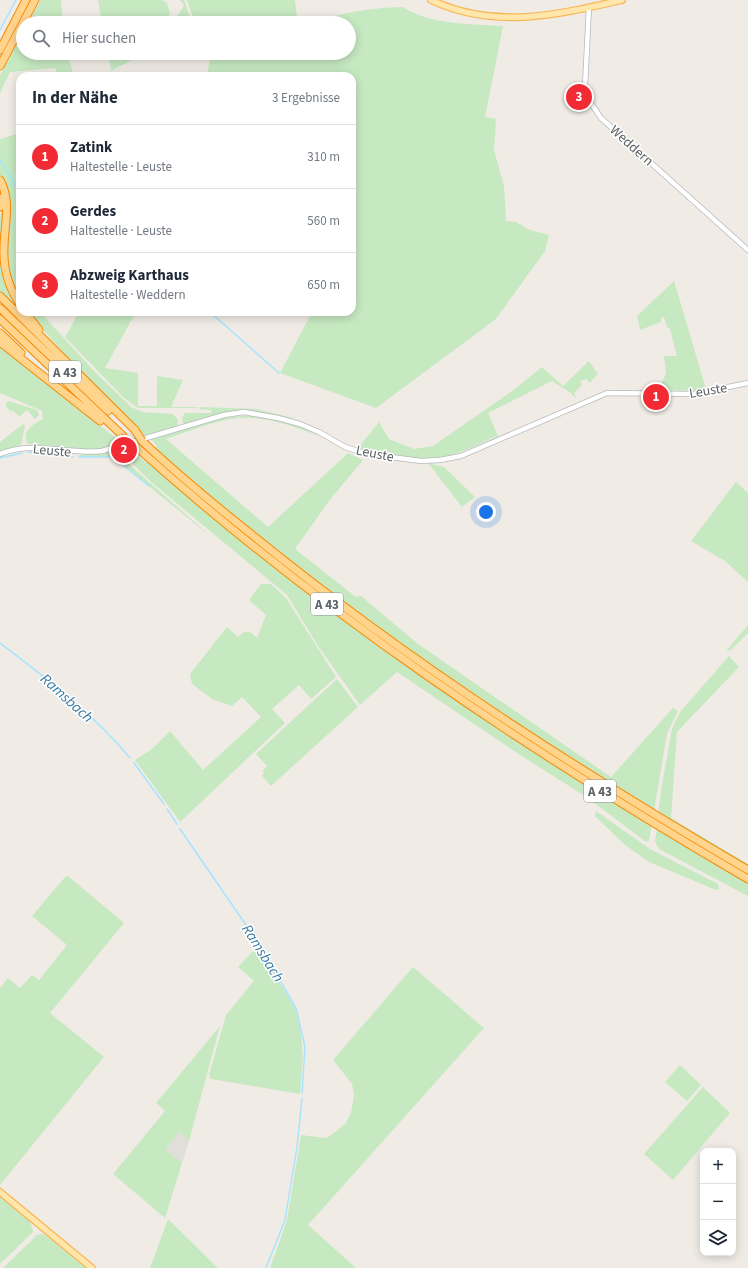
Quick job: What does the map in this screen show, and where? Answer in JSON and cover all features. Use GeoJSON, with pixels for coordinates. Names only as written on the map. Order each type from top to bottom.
{"type":"FeatureCollection","features":[{"type":"Feature","properties":{"kind":"highway"},"geometry":{"type":"LineString","coordinates":[[18,16],[26,0]]}},
{"type":"Feature","properties":{"kind":"highway"},"geometry":{"type":"LineString","coordinates":[[27,16],[35,0]]}},
{"type":"Feature","properties":{"kind":"highway"},"geometry":{"type":"LineString","coordinates":[[0,50],[16,19]]}},
{"type":"Feature","properties":{"kind":"highway"},"geometry":{"type":"LineString","coordinates":[[0,66],[16,36]]}},
{"type":"Feature","properties":{"kind":"highway"},"geometry":{"type":"LineString","coordinates":[[0,180],[4,189],[7,209],[4,248],[5,266],[10,287],[16,297]]}},
{"type":"Feature","properties":{"kind":"highway"},"geometry":{"type":"LineString","coordinates":[[0,198],[0,207]]}},
{"type":"Feature","properties":{"kind":"highway"},"geometry":{"type":"LineString","coordinates":[[0,296],[16,312]]}},
{"type":"Feature","properties":{"kind":"highway","name":"A 43"},"geometry":{"type":"LineString","coordinates":[[0,308],[79,385],[133,432],[151,450],[204,496],[312,583],[408,654],[544,746],[614,791],[748,870]]}},
{"type":"Feature","properties":{"kind":"highway"},"geometry":{"type":"LineString","coordinates":[[20,316],[133,432]]}},
{"type":"Feature","properties":{"kind":"highway"},"geometry":{"type":"LineString","coordinates":[[29,316],[55,350]]}},
{"type":"Feature","properties":{"kind":"highway","name":"A 43"},"geometry":{"type":"LineString","coordinates":[[0,319],[122,437],[133,444],[275,564],[412,667],[527,745],[748,880]]}},
{"type":"Feature","properties":{"kind":"highway"},"geometry":{"type":"LineString","coordinates":[[0,332],[46,377]]}},
{"type":"Feature","properties":{"kind":"highway"},"geometry":{"type":"LineString","coordinates":[[0,342],[122,437]]}},
{"type":"Feature","properties":{"kind":"main road"},"geometry":{"type":"LineString","coordinates":[[430,0],[446,7],[485,17],[526,17],[589,8],[622,0]]}},
{"type":"Feature","properties":{"kind":"main road"},"geometry":{"type":"LineString","coordinates":[[0,1192],[92,1268]]}},
{"type":"Feature","properties":{"kind":"street","name":"Weddern"},"geometry":{"type":"LineString","coordinates":[[589,8],[585,86],[592,106],[601,118],[748,250]]}},
{"type":"Feature","properties":{"kind":"street","name":"Leuste"},"geometry":{"type":"LineString","coordinates":[[0,454],[24,448],[86,453],[102,451],[224,415],[244,412],[263,414],[300,424],[359,452],[421,461],[440,460],[461,456],[607,393],[694,394],[748,383]]}},
{"type":"Feature","properties":{"kind":"shaded area"},"geometry":{"type":"Polygon","coordinates":[[[179,1132],[189,1141],[182,1163],[166,1150],[179,1132]]]}},
{"type":"Feature","properties":{"kind":"green space"},"geometry":{"type":"Polygon","coordinates":[[[41,0],[61,0],[62,16],[32,16],[41,0]]]}},
{"type":"Feature","properties":{"kind":"green space"},"geometry":{"type":"Polygon","coordinates":[[[98,0],[162,0],[167,3],[170,14],[169,16],[101,16],[98,0]]]}},
{"type":"Feature","properties":{"kind":"green space"},"geometry":{"type":"Polygon","coordinates":[[[180,0],[184,0],[190,16],[177,16],[184,5],[180,0]]]}},
{"type":"Feature","properties":{"kind":"green space"},"geometry":{"type":"Polygon","coordinates":[[[187,0],[295,0],[297,16],[193,16],[187,0]]]}},
{"type":"Feature","properties":{"kind":"green space"},"geometry":{"type":"Polygon","coordinates":[[[403,7],[414,13],[438,20],[464,24],[503,26],[485,117],[496,119],[494,150],[504,186],[506,221],[516,222],[530,230],[549,235],[545,251],[496,319],[376,408],[280,373],[310,316],[356,316],[356,72],[208,72],[210,60],[356,60],[356,16],[335,16],[377,9],[403,7]]]}},
{"type":"Feature","properties":{"kind":"green space"},"geometry":{"type":"Polygon","coordinates":[[[16,46],[16,60],[69,60],[73,72],[57,72],[55,68],[10,72],[0,93],[0,75],[16,46]]]}},
{"type":"Feature","properties":{"kind":"green space"},"geometry":{"type":"Polygon","coordinates":[[[109,60],[132,60],[111,71],[109,60]]]}},
{"type":"Feature","properties":{"kind":"green space"},"geometry":{"type":"Polygon","coordinates":[[[16,134],[16,290],[7,268],[4,182],[0,175],[0,139],[16,134]]]}},
{"type":"Feature","properties":{"kind":"green space"},"geometry":{"type":"Polygon","coordinates":[[[0,186],[4,203],[1,246],[16,307],[0,291],[0,218],[2,203],[0,186]]]}},
{"type":"Feature","properties":{"kind":"green space"},"geometry":{"type":"Polygon","coordinates":[[[674,281],[706,389],[693,391],[659,389],[666,373],[664,356],[677,356],[670,329],[667,327],[664,317],[661,318],[661,322],[640,330],[637,316],[674,281]]]}},
{"type":"Feature","properties":{"kind":"green space"},"geometry":{"type":"Polygon","coordinates":[[[31,316],[44,316],[95,372],[131,407],[142,412],[173,414],[178,420],[177,426],[145,436],[79,370],[31,316]]]}},
{"type":"Feature","properties":{"kind":"green space"},"geometry":{"type":"Polygon","coordinates":[[[77,316],[134,316],[105,368],[138,373],[138,406],[157,406],[157,376],[183,380],[171,407],[197,407],[138,408],[124,398],[65,337],[77,316]]]}},
{"type":"Feature","properties":{"kind":"green space"},"geometry":{"type":"Polygon","coordinates":[[[0,345],[122,443],[109,448],[90,450],[28,444],[26,440],[27,432],[35,423],[43,419],[42,411],[0,393],[0,345]]]}},
{"type":"Feature","properties":{"kind":"green space"},"geometry":{"type":"Polygon","coordinates":[[[589,361],[598,374],[589,383],[587,379],[580,381],[582,385],[574,393],[577,399],[568,391],[552,381],[488,413],[498,436],[462,451],[440,458],[419,459],[357,449],[379,422],[389,439],[414,449],[433,446],[515,389],[542,367],[563,386],[589,361]]]}},
{"type":"Feature","properties":{"kind":"green space"},"geometry":{"type":"Polygon","coordinates":[[[8,401],[37,410],[39,415],[35,419],[27,410],[19,417],[13,410],[11,412],[5,405],[8,401]]]}},
{"type":"Feature","properties":{"kind":"green space"},"geometry":{"type":"Polygon","coordinates":[[[199,407],[256,409],[293,418],[263,413],[239,412],[215,416],[187,424],[183,423],[182,417],[185,413],[211,413],[211,410],[199,409],[199,407]]]}},
{"type":"Feature","properties":{"kind":"green space"},"geometry":{"type":"Polygon","coordinates":[[[253,415],[298,425],[316,435],[275,421],[242,418],[215,423],[166,439],[268,527],[348,453],[363,460],[329,501],[295,549],[356,597],[361,596],[418,644],[611,777],[673,708],[678,711],[667,734],[649,841],[646,842],[585,796],[520,755],[397,672],[360,705],[318,646],[287,595],[150,481],[123,454],[127,448],[147,463],[157,446],[151,439],[221,418],[253,415]]]}},
{"type":"Feature","properties":{"kind":"green space"},"geometry":{"type":"Polygon","coordinates":[[[23,424],[25,426],[21,445],[0,451],[0,442],[23,424]]]}},
{"type":"Feature","properties":{"kind":"green space"},"geometry":{"type":"Polygon","coordinates":[[[112,452],[116,453],[215,540],[113,457],[78,457],[79,455],[112,452]]]}},
{"type":"Feature","properties":{"kind":"green space"},"geometry":{"type":"Polygon","coordinates":[[[428,463],[444,467],[475,497],[462,507],[428,463]]]}},
{"type":"Feature","properties":{"kind":"green space"},"geometry":{"type":"Polygon","coordinates":[[[736,482],[748,493],[748,582],[725,561],[691,541],[736,482]]]}},
{"type":"Feature","properties":{"kind":"green space"},"geometry":{"type":"Polygon","coordinates":[[[261,584],[271,584],[286,598],[336,677],[311,699],[299,685],[272,709],[285,723],[180,822],[135,760],[152,749],[170,731],[203,770],[261,717],[242,697],[232,706],[212,699],[192,684],[190,674],[227,627],[238,637],[245,631],[247,633],[249,631],[257,638],[266,615],[249,600],[261,584]]]}},
{"type":"Feature","properties":{"kind":"green space"},"geometry":{"type":"Polygon","coordinates":[[[748,625],[748,633],[731,650],[726,651],[748,625]]]}},
{"type":"Feature","properties":{"kind":"green space"},"geometry":{"type":"Polygon","coordinates":[[[729,656],[739,667],[677,732],[671,818],[748,864],[748,896],[659,849],[655,842],[661,790],[672,729],[680,712],[729,656]]]}},
{"type":"Feature","properties":{"kind":"green space"},"geometry":{"type":"Polygon","coordinates":[[[337,679],[358,707],[271,786],[262,776],[264,773],[263,771],[267,766],[256,754],[337,679]]]}},
{"type":"Feature","properties":{"kind":"green space"},"geometry":{"type":"Polygon","coordinates":[[[596,811],[650,849],[718,884],[719,889],[716,890],[649,862],[625,845],[595,816],[596,811]]]}},
{"type":"Feature","properties":{"kind":"green space"},"geometry":{"type":"Polygon","coordinates":[[[68,876],[124,923],[50,1013],[104,1057],[0,1185],[0,988],[8,978],[20,988],[32,975],[39,980],[67,945],[32,916],[65,877],[68,876]]]}},
{"type":"Feature","properties":{"kind":"green space"},"geometry":{"type":"Polygon","coordinates":[[[258,946],[295,1008],[302,1040],[300,1094],[211,1079],[209,1075],[226,1015],[254,981],[238,967],[258,946]]]}},
{"type":"Feature","properties":{"kind":"green space"},"geometry":{"type":"Polygon","coordinates":[[[413,967],[484,1028],[308,1225],[356,1268],[270,1268],[287,1220],[301,1135],[327,1138],[345,1124],[351,1113],[354,1095],[352,1084],[333,1060],[413,967]]]}},
{"type":"Feature","properties":{"kind":"green space"},"geometry":{"type":"Polygon","coordinates":[[[220,1026],[189,1141],[179,1132],[166,1150],[182,1163],[165,1218],[113,1174],[165,1111],[156,1103],[220,1026]]]}},
{"type":"Feature","properties":{"kind":"green space"},"geometry":{"type":"Polygon","coordinates":[[[680,1065],[701,1085],[687,1101],[665,1082],[680,1065]]]}},
{"type":"Feature","properties":{"kind":"green space"},"geometry":{"type":"Polygon","coordinates":[[[703,1087],[730,1113],[673,1180],[644,1154],[703,1087]]]}},
{"type":"Feature","properties":{"kind":"green space"},"geometry":{"type":"Polygon","coordinates":[[[0,1196],[25,1216],[32,1227],[33,1232],[0,1264],[0,1196]]]}},
{"type":"Feature","properties":{"kind":"green space"},"geometry":{"type":"Polygon","coordinates":[[[168,1219],[218,1268],[150,1268],[168,1219]]]}},
{"type":"Feature","properties":{"kind":"green space"},"geometry":{"type":"Polygon","coordinates":[[[42,1234],[47,1236],[86,1268],[3,1268],[37,1235],[42,1234]]]}},
{"type":"Feature","properties":{"kind":"waterway"},"geometry":{"type":"LineString","coordinates":[[0,30],[16,0]]}},
{"type":"Feature","properties":{"kind":"waterway"},"geometry":{"type":"LineString","coordinates":[[0,160],[14,182],[16,188]]}},
{"type":"Feature","properties":{"kind":"waterway"},"geometry":{"type":"LineString","coordinates":[[215,316],[279,373]]}},
{"type":"Feature","properties":{"kind":"waterway"},"geometry":{"type":"LineString","coordinates":[[28,452],[73,457]]}},
{"type":"Feature","properties":{"kind":"waterway"},"geometry":{"type":"LineString","coordinates":[[0,458],[22,453]]}},
{"type":"Feature","properties":{"kind":"waterway"},"geometry":{"type":"LineString","coordinates":[[79,457],[113,457],[149,486]]}},
{"type":"Feature","properties":{"kind":"waterway","name":"Ramsbach"},"geometry":{"type":"LineString","coordinates":[[0,643],[52,683],[85,711],[130,758]]}},
{"type":"Feature","properties":{"kind":"waterway","name":"Ramsbach"},"geometry":{"type":"LineString","coordinates":[[134,763],[164,804]]}},
{"type":"Feature","properties":{"kind":"waterway","name":"Ramsbach"},"geometry":{"type":"LineString","coordinates":[[167,809],[177,824]]}},
{"type":"Feature","properties":{"kind":"waterway","name":"Ramsbach"},"geometry":{"type":"LineString","coordinates":[[180,829],[259,944],[296,1008],[305,1047],[302,1093]]}},
{"type":"Feature","properties":{"kind":"waterway","name":"Ramsbach"},"geometry":{"type":"LineString","coordinates":[[266,1268],[285,1220],[297,1147],[302,1098]]}},
{"type":"Feature","properties":{"kind":"place","name":"Abzweig Karthaus"},"geometry":{"type":"Point","coordinates":[579,97]}},
{"type":"Feature","properties":{"kind":"place","name":"Zatink"},"geometry":{"type":"Point","coordinates":[656,397]}},
{"type":"Feature","properties":{"kind":"place","name":"Gerdes"},"geometry":{"type":"Point","coordinates":[124,450]}}]}
